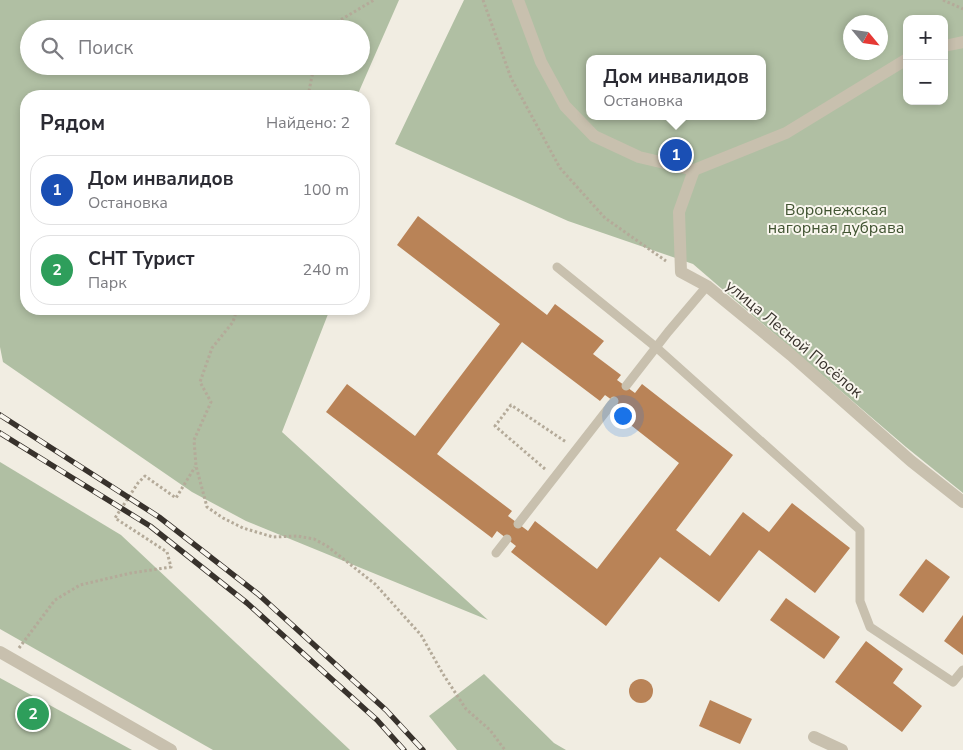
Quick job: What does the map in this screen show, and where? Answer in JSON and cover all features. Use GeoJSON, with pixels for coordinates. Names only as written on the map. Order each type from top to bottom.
{"type":"FeatureCollection","features":[{"type":"Feature","properties":{"kind":"street"},"geometry":{"type":"LineString","coordinates":[[518,0],[541,62],[565,106],[594,136],[638,157],[694,170],[786,133],[905,60]]}},
{"type":"Feature","properties":{"kind":"street"},"geometry":{"type":"LineString","coordinates":[[948,45],[963,42]]}},
{"type":"Feature","properties":{"kind":"street"},"geometry":{"type":"LineString","coordinates":[[681,272],[679,212],[694,170]]}},
{"type":"Feature","properties":{"kind":"street","name":"улица Лесной Посёлок"},"geometry":{"type":"LineString","coordinates":[[681,272],[707,286],[791,355],[911,461],[963,502]]}},
{"type":"Feature","properties":{"kind":"street"},"geometry":{"type":"LineString","coordinates":[[6,655],[171,750]]}},
{"type":"Feature","properties":{"kind":"street"},"geometry":{"type":"LineString","coordinates":[[814,737],[842,750]]}},
{"type":"Feature","properties":{"kind":"lane"},"geometry":{"type":"LineString","coordinates":[[557,268],[657,348],[860,530],[860,601],[870,627],[953,682],[963,670]]}},
{"type":"Feature","properties":{"kind":"lane"},"geometry":{"type":"LineString","coordinates":[[626,386],[707,286]]}},
{"type":"Feature","properties":{"kind":"lane"},"geometry":{"type":"LineString","coordinates":[[518,524],[614,401]]}},
{"type":"Feature","properties":{"kind":"lane"},"geometry":{"type":"LineString","coordinates":[[496,553],[507,539]]}},
{"type":"Feature","properties":{"kind":"path"},"geometry":{"type":"LineString","coordinates":[[341,20],[374,0]]}},
{"type":"Feature","properties":{"kind":"path"},"geometry":{"type":"LineString","coordinates":[[483,0],[511,78],[560,168],[605,218],[681,272]]}},
{"type":"Feature","properties":{"kind":"path"},"geometry":{"type":"LineString","coordinates":[[943,0],[963,9]]}},
{"type":"Feature","properties":{"kind":"path"},"geometry":{"type":"LineString","coordinates":[[309,90],[312,75]]}},
{"type":"Feature","properties":{"kind":"path"},"geometry":{"type":"LineString","coordinates":[[235,315],[233,322],[212,348],[200,382],[211,402],[194,440],[196,466],[207,506],[223,518],[243,528],[273,537],[297,536],[314,539],[328,546],[375,584],[421,635],[466,709],[490,730],[505,750]]}},
{"type":"Feature","properties":{"kind":"path"},"geometry":{"type":"LineString","coordinates":[[554,477],[495,426],[511,405],[577,449]]}},
{"type":"Feature","properties":{"kind":"path"},"geometry":{"type":"LineString","coordinates":[[6,655],[55,600],[80,585],[131,573],[171,567],[167,552],[115,518],[138,483],[145,476],[176,498],[196,466]]}},
{"type":"Feature","properties":{"kind":"green space"},"geometry":{"type":"Polygon","coordinates":[[[0,0],[399,0],[370,66],[370,20],[20,20],[20,75],[366,75],[360,90],[20,90],[20,315],[328,315],[282,432],[488,620],[246,521],[192,492],[3,362],[0,347],[0,0]]]}},
{"type":"Feature","properties":{"kind":"green space","name":"Воронежская нагорная дубрава"},"geometry":{"type":"Polygon","coordinates":[[[464,0],[963,0],[963,493],[906,447],[693,264],[568,221],[395,144],[464,0]]]}},
{"type":"Feature","properties":{"kind":"green space"},"geometry":{"type":"Polygon","coordinates":[[[0,462],[121,535],[350,750],[213,750],[0,629],[0,462]]]}},
{"type":"Feature","properties":{"kind":"green space"},"geometry":{"type":"Polygon","coordinates":[[[484,674],[554,743],[566,750],[457,750],[429,716],[484,674]]]}},
{"type":"Feature","properties":{"kind":"green space"},"geometry":{"type":"Polygon","coordinates":[[[0,678],[132,750],[0,750],[0,678]]]}},
{"type":"Feature","properties":{"kind":"building"},"geometry":{"type":"Polygon","coordinates":[[[418,216],[547,315],[555,304],[604,341],[593,354],[621,375],[617,380],[635,393],[642,384],[733,455],[676,530],[710,556],[743,512],[769,532],[792,503],[850,548],[815,593],[759,550],[719,602],[660,557],[606,626],[511,552],[516,546],[497,531],[492,538],[326,412],[347,384],[415,436],[500,324],[397,245],[418,216]],[[522,342],[437,454],[512,511],[508,516],[528,531],[535,521],[597,569],[679,463],[618,415],[623,408],[605,395],[600,401],[522,342]]]}},
{"type":"Feature","properties":{"kind":"building"},"geometry":{"type":"Polygon","coordinates":[[[926,559],[950,577],[923,613],[899,595],[926,559]]]}},
{"type":"Feature","properties":{"kind":"building"},"geometry":{"type":"Polygon","coordinates":[[[786,598],[840,637],[824,659],[770,620],[786,598]]]}},
{"type":"Feature","properties":{"kind":"building"},"geometry":{"type":"Polygon","coordinates":[[[963,615],[963,655],[944,641],[963,615]]]}},
{"type":"Feature","properties":{"kind":"building"},"geometry":{"type":"Polygon","coordinates":[[[866,641],[903,669],[893,683],[922,706],[902,732],[835,682],[866,641]]]}},
{"type":"Feature","properties":{"kind":"building"},"geometry":{"type":"Polygon","coordinates":[[[641,679],[649,683],[653,691],[649,699],[641,703],[633,699],[629,691],[633,683],[641,679]]]}},
{"type":"Feature","properties":{"kind":"building"},"geometry":{"type":"Polygon","coordinates":[[[710,700],[752,719],[740,744],[699,726],[710,700]]]}},
{"type":"Feature","properties":{"kind":"railway"},"geometry":{"type":"LineString","coordinates":[[0,415],[159,517],[258,594],[386,710],[423,750]]}},
{"type":"Feature","properties":{"kind":"railway"},"geometry":{"type":"LineString","coordinates":[[0,433],[150,526],[247,603],[377,720],[404,750]]}},
{"type":"Feature","properties":{"kind":"place","name":"Дом инвалидов"},"geometry":{"type":"Point","coordinates":[676,155]}},
{"type":"Feature","properties":{"kind":"place","name":"СНТ Турист"},"geometry":{"type":"Point","coordinates":[33,714]}}]}
